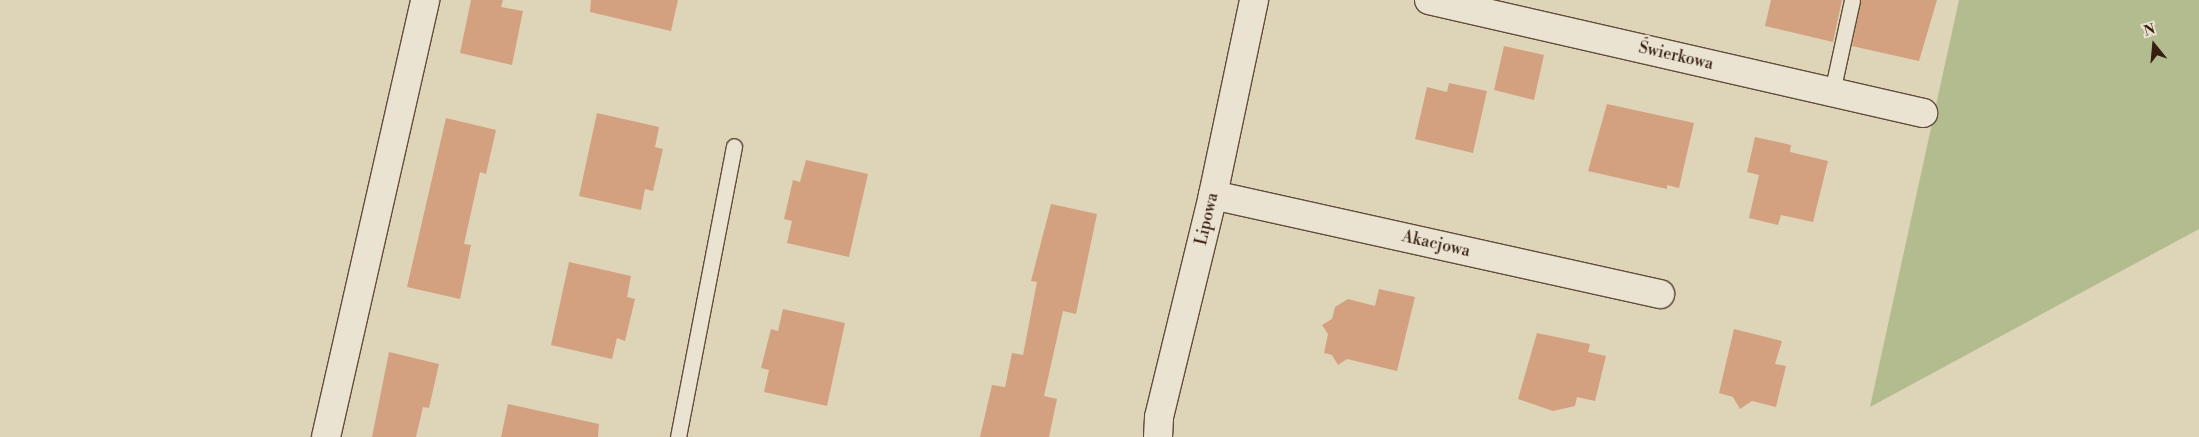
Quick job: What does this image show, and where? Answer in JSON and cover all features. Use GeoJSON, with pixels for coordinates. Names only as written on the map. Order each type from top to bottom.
{"type":"FeatureCollection","features":[{"type":"Feature","properties":{"kind":"street"},"geometry":{"type":"LineString","coordinates":[[326,437],[425,0]]}},
{"type":"Feature","properties":{"kind":"street","name":"Lipowa"},"geometry":{"type":"LineString","coordinates":[[1158,437],[1159,417],[1213,194],[1254,0]]}},
{"type":"Feature","properties":{"kind":"street","name":"Świerkowa"},"geometry":{"type":"LineString","coordinates":[[1429,0],[1923,113]]}},
{"type":"Feature","properties":{"kind":"street","name":"Akacjowa"},"geometry":{"type":"LineString","coordinates":[[1213,194],[1660,294]]}},
{"type":"Feature","properties":{"kind":"lane"},"geometry":{"type":"LineString","coordinates":[[1832,92],[1852,0]]}},
{"type":"Feature","properties":{"kind":"lane"},"geometry":{"type":"LineString","coordinates":[[678,437],[734,146]]}},
{"type":"Feature","properties":{"kind":"green space"},"geometry":{"type":"Polygon","coordinates":[[[1959,0],[2199,0],[2199,229],[1870,407],[1959,0]]]}},
{"type":"Feature","properties":{"kind":"building"},"geometry":{"type":"Polygon","coordinates":[[[471,0],[503,0],[501,7],[523,11],[512,65],[460,53],[471,0]]]}},
{"type":"Feature","properties":{"kind":"building"},"geometry":{"type":"Polygon","coordinates":[[[591,0],[678,0],[671,31],[590,12],[591,0]]]}},
{"type":"Feature","properties":{"kind":"building"},"geometry":{"type":"Polygon","coordinates":[[[1771,0],[1842,0],[1833,42],[1765,26],[1771,0]]]}},
{"type":"Feature","properties":{"kind":"building"},"geometry":{"type":"Polygon","coordinates":[[[1861,0],[1937,0],[1919,61],[1852,46],[1861,0]]]}},
{"type":"Feature","properties":{"kind":"building"},"geometry":{"type":"Polygon","coordinates":[[[1504,46],[1544,55],[1534,100],[1494,90],[1504,46]]]}},
{"type":"Feature","properties":{"kind":"building"},"geometry":{"type":"Polygon","coordinates":[[[1449,83],[1487,91],[1473,153],[1415,139],[1427,87],[1447,92],[1449,83]]]}},
{"type":"Feature","properties":{"kind":"building"},"geometry":{"type":"Polygon","coordinates":[[[1607,104],[1694,123],[1679,188],[1667,185],[1667,189],[1588,171],[1607,104]]]}},
{"type":"Feature","properties":{"kind":"building"},"geometry":{"type":"Polygon","coordinates":[[[597,113],[659,127],[655,147],[663,149],[653,191],[645,189],[641,210],[579,196],[597,113]]]}},
{"type":"Feature","properties":{"kind":"building"},"geometry":{"type":"Polygon","coordinates":[[[446,118],[496,130],[486,174],[480,172],[464,244],[471,245],[460,299],[407,287],[446,118]]]}},
{"type":"Feature","properties":{"kind":"building"},"geometry":{"type":"Polygon","coordinates":[[[1755,137],[1791,145],[1790,152],[1828,161],[1813,222],[1781,215],[1778,225],[1749,218],[1759,175],[1747,172],[1755,137]]]}},
{"type":"Feature","properties":{"kind":"building"},"geometry":{"type":"Polygon","coordinates":[[[806,160],[868,174],[849,257],[787,243],[792,221],[784,219],[793,180],[800,182],[806,160]]]}},
{"type":"Feature","properties":{"kind":"building"},"geometry":{"type":"Polygon","coordinates":[[[1051,204],[1097,214],[1076,314],[1063,311],[1044,396],[1057,399],[1049,437],[980,437],[992,385],[1005,387],[1012,353],[1023,355],[1037,282],[1031,281],[1051,204]]]}},
{"type":"Feature","properties":{"kind":"building"},"geometry":{"type":"Polygon","coordinates":[[[569,262],[631,276],[627,297],[635,299],[625,341],[617,338],[612,359],[551,345],[569,262]]]}},
{"type":"Feature","properties":{"kind":"building"},"geometry":{"type":"Polygon","coordinates":[[[1379,289],[1415,297],[1397,371],[1347,359],[1338,365],[1332,355],[1324,353],[1328,334],[1322,325],[1332,319],[1335,307],[1348,299],[1375,306],[1379,289]]]}},
{"type":"Feature","properties":{"kind":"building"},"geometry":{"type":"Polygon","coordinates":[[[783,309],[845,323],[827,406],[764,392],[769,370],[761,368],[771,329],[778,331],[783,309]]]}},
{"type":"Feature","properties":{"kind":"building"},"geometry":{"type":"Polygon","coordinates":[[[1734,329],[1782,341],[1775,364],[1786,366],[1776,407],[1752,401],[1740,409],[1733,397],[1719,393],[1734,329]]]}},
{"type":"Feature","properties":{"kind":"building"},"geometry":{"type":"Polygon","coordinates":[[[1537,333],[1590,344],[1588,352],[1606,356],[1595,401],[1577,397],[1575,406],[1553,411],[1518,399],[1537,333]]]}},
{"type":"Feature","properties":{"kind":"building"},"geometry":{"type":"Polygon","coordinates":[[[389,352],[439,364],[429,408],[423,407],[416,437],[372,437],[389,352]]]}},
{"type":"Feature","properties":{"kind":"building"},"geometry":{"type":"Polygon","coordinates":[[[508,404],[599,424],[598,437],[501,437],[508,404]]]}}]}
